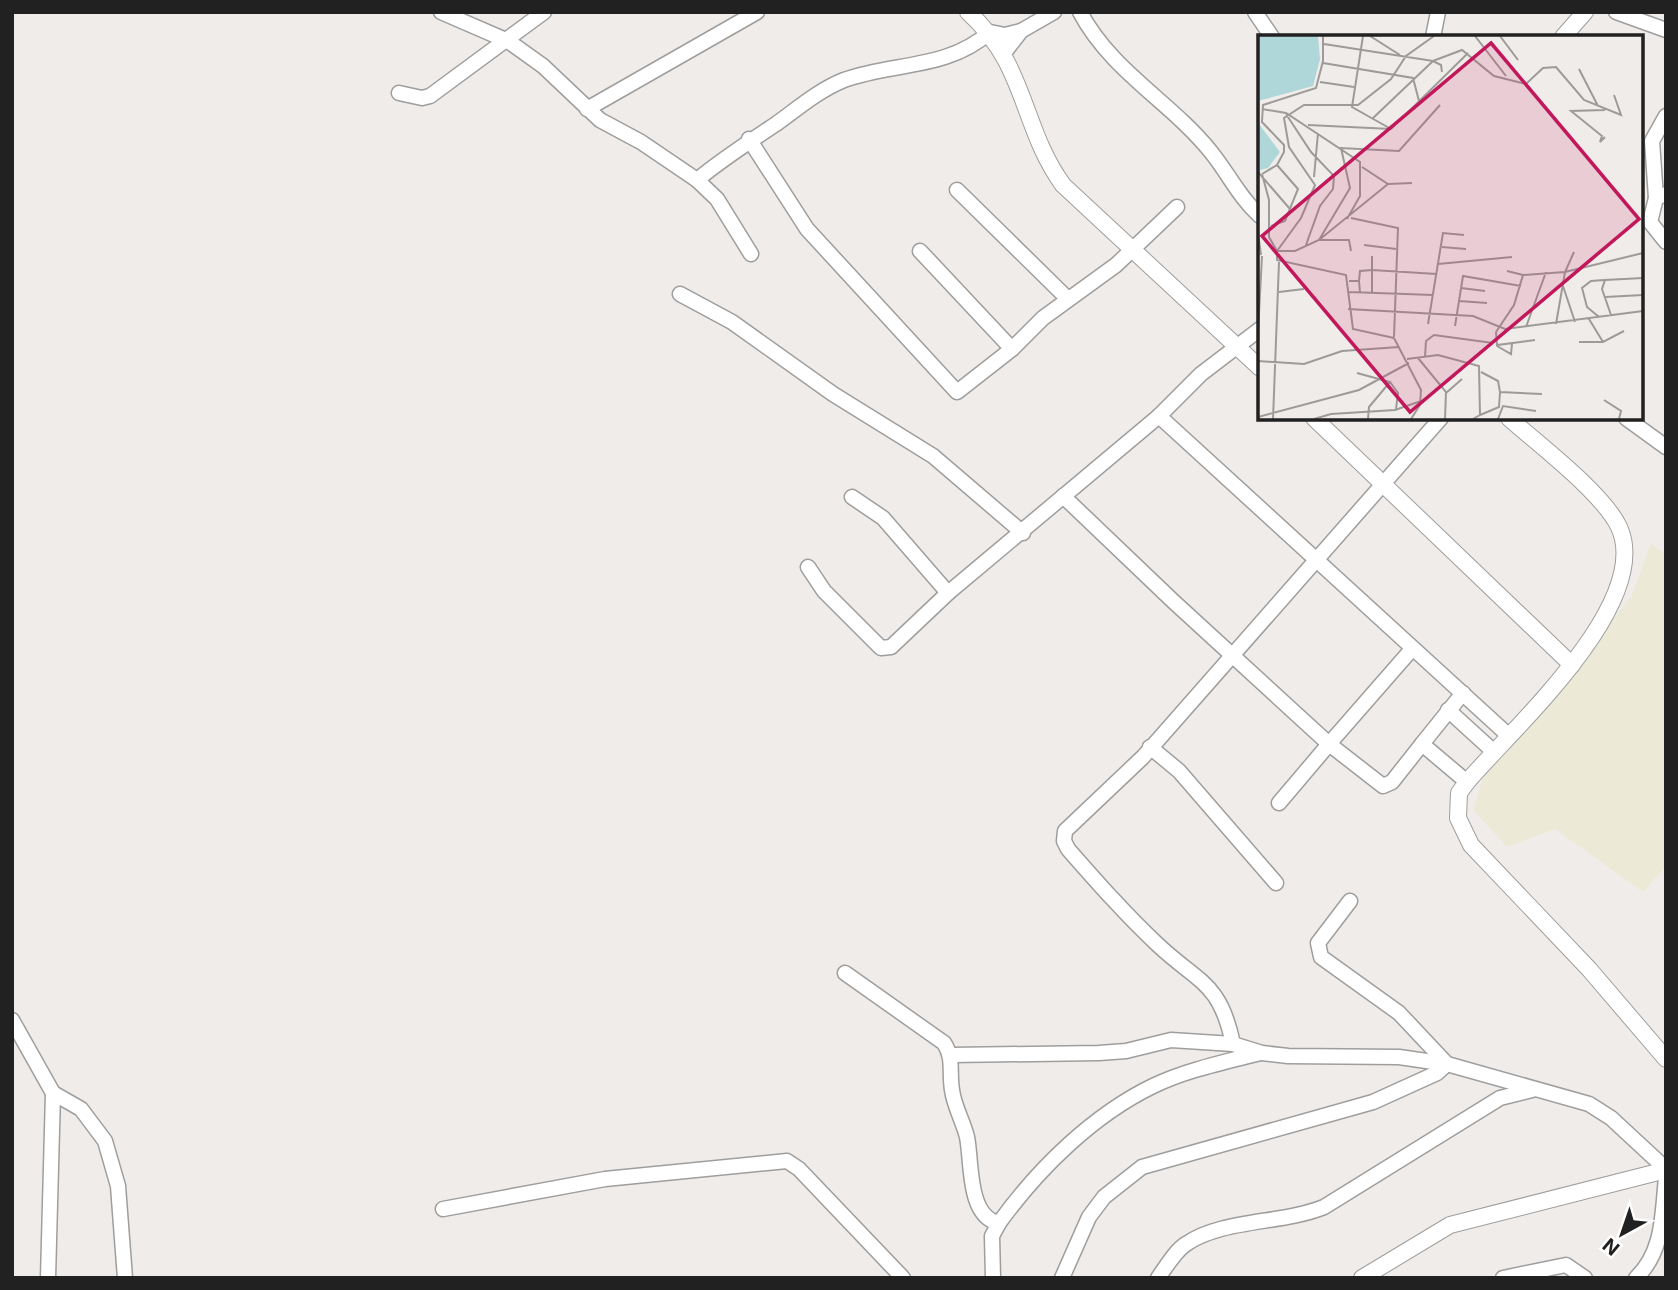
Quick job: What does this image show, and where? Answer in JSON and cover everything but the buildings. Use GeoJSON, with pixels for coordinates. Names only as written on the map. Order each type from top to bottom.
{"type":"FeatureCollection","features":[{"type":"Feature","properties":{"kind":"street"},"geometry":{"type":"LineString","coordinates":[[399,93],[422,98],[430,96],[544,12]]}},
{"type":"Feature","properties":{"kind":"street"},"geometry":{"type":"LineString","coordinates":[[587,109],[757,12]]}},
{"type":"Feature","properties":{"kind":"street"},"geometry":{"type":"LineString","coordinates":[[968,12],[990,32],[1004,53],[1055,173],[1084,207],[1258,366]]}},
{"type":"Feature","properties":{"kind":"street"},"geometry":{"type":"LineString","coordinates":[[990,32],[1005,35],[1021,31],[1054,12]]}},
{"type":"Feature","properties":{"kind":"street"},"geometry":{"type":"LineString","coordinates":[[1080,12],[1095,39],[1211,152],[1234,187],[1258,214]]}},
{"type":"Feature","properties":{"kind":"street"},"geometry":{"type":"LineString","coordinates":[[1255,12],[1271,35]]}},
{"type":"Feature","properties":{"kind":"street"},"geometry":{"type":"LineString","coordinates":[[1433,35],[1438,12]]}},
{"type":"Feature","properties":{"kind":"street"},"geometry":{"type":"LineString","coordinates":[[1565,35],[1585,12]]}},
{"type":"Feature","properties":{"kind":"street"},"geometry":{"type":"LineString","coordinates":[[1616,12],[1666,30]]}},
{"type":"Feature","properties":{"kind":"street"},"geometry":{"type":"LineString","coordinates":[[448,14],[508,41],[543,66],[587,109],[697,180],[717,199],[751,254]]}},
{"type":"Feature","properties":{"kind":"street"},"geometry":{"type":"LineString","coordinates":[[1004,53],[1021,31]]}},
{"type":"Feature","properties":{"kind":"street"},"geometry":{"type":"LineString","coordinates":[[697,180],[749,139],[845,80],[903,69],[949,55],[978,43],[990,32]]}},
{"type":"Feature","properties":{"kind":"street"},"geometry":{"type":"LineString","coordinates":[[1646,222],[1661,196],[1652,141],[1666,116]]}},
{"type":"Feature","properties":{"kind":"street"},"geometry":{"type":"LineString","coordinates":[[749,139],[807,229],[953,390],[961,392],[1012,349],[1043,318],[1131,251],[1177,207]]}},
{"type":"Feature","properties":{"kind":"street"},"geometry":{"type":"LineString","coordinates":[[957,190],[1068,299]]}},
{"type":"Feature","properties":{"kind":"street"},"geometry":{"type":"LineString","coordinates":[[1646,222],[1666,227]]}},
{"type":"Feature","properties":{"kind":"street"},"geometry":{"type":"LineString","coordinates":[[1646,222],[1666,242]]}},
{"type":"Feature","properties":{"kind":"street"},"geometry":{"type":"LineString","coordinates":[[920,251],[1012,349]]}},
{"type":"Feature","properties":{"kind":"street"},"geometry":{"type":"LineString","coordinates":[[680,294],[732,322],[844,401],[933,456],[1023,533]]}},
{"type":"Feature","properties":{"kind":"street"},"geometry":{"type":"LineString","coordinates":[[808,568],[824,591],[881,648],[891,647],[948,593],[1023,533],[1158,416],[1201,374],[1258,330]]}},
{"type":"Feature","properties":{"kind":"street"},"geometry":{"type":"LineString","coordinates":[[1158,416],[1317,558],[1412,649],[1508,735]]}},
{"type":"Feature","properties":{"kind":"street"},"geometry":{"type":"LineString","coordinates":[[1316,420],[1572,665]]}},
{"type":"Feature","properties":{"kind":"street"},"geometry":{"type":"LineString","coordinates":[[1233,1044],[1225,1014],[1215,995],[1132,919],[1064,841],[1065,831],[1150,747],[1235,655],[1439,420]]}},
{"type":"Feature","properties":{"kind":"street"},"geometry":{"type":"LineString","coordinates":[[1511,420],[1592,494],[1619,526],[1624,540],[1624,559],[1603,623],[1572,665],[1467,782],[1459,793],[1458,818],[1471,845],[1589,969],[1666,1059]]}},
{"type":"Feature","properties":{"kind":"street"},"geometry":{"type":"LineString","coordinates":[[1629,420],[1666,447]]}},
{"type":"Feature","properties":{"kind":"street"},"geometry":{"type":"LineString","coordinates":[[1063,496],[1329,744],[1383,786],[1392,782],[1463,693]]}},
{"type":"Feature","properties":{"kind":"street"},"geometry":{"type":"LineString","coordinates":[[852,498],[883,518],[948,593]]}},
{"type":"Feature","properties":{"kind":"street"},"geometry":{"type":"LineString","coordinates":[[1279,803],[1312,760],[1412,649]]}},
{"type":"Feature","properties":{"kind":"street"},"geometry":{"type":"LineString","coordinates":[[1448,710],[1493,751]]}},
{"type":"Feature","properties":{"kind":"street"},"geometry":{"type":"LineString","coordinates":[[1422,744],[1467,782]]}},
{"type":"Feature","properties":{"kind":"street"},"geometry":{"type":"LineString","coordinates":[[1150,747],[1186,779],[1276,883]]}},
{"type":"Feature","properties":{"kind":"street"},"geometry":{"type":"LineString","coordinates":[[1350,901],[1318,943],[1321,957],[1399,1013],[1447,1064]]}},
{"type":"Feature","properties":{"kind":"street"},"geometry":{"type":"LineString","coordinates":[[845,973],[944,1043],[952,1055],[952,1090],[967,1135],[981,1210],[991,1222],[999,1223]]}},
{"type":"Feature","properties":{"kind":"street"},"geometry":{"type":"LineString","coordinates":[[12,1020],[53,1093],[48,1278]]}},
{"type":"Feature","properties":{"kind":"street"},"geometry":{"type":"LineString","coordinates":[[952,1055],[1099,1053],[1126,1051],[1171,1040],[1233,1044],[1262,1053],[1399,1056],[1447,1064],[1539,1089],[1600,1110],[1666,1170]]}},
{"type":"Feature","properties":{"kind":"street"},"geometry":{"type":"LineString","coordinates":[[993,1278],[992,1236],[999,1223],[1080,1134],[1115,1106],[1155,1084],[1262,1053]]}},
{"type":"Feature","properties":{"kind":"street"},"geometry":{"type":"LineString","coordinates":[[1062,1278],[1089,1217],[1104,1197],[1142,1167],[1373,1102],[1437,1073],[1447,1064]]}},
{"type":"Feature","properties":{"kind":"street"},"geometry":{"type":"LineString","coordinates":[[1158,1278],[1183,1245],[1202,1234],[1304,1215],[1324,1207],[1500,1098],[1539,1089]]}},
{"type":"Feature","properties":{"kind":"street"},"geometry":{"type":"LineString","coordinates":[[53,1093],[81,1109],[105,1141],[118,1186],[125,1278]]}},
{"type":"Feature","properties":{"kind":"street"},"geometry":{"type":"LineString","coordinates":[[443,1209],[605,1179],[787,1161],[799,1169],[902,1278]]}},
{"type":"Feature","properties":{"kind":"street"},"geometry":{"type":"LineString","coordinates":[[1362,1278],[1450,1225],[1666,1170]]}},
{"type":"Feature","properties":{"kind":"street"},"geometry":{"type":"LineString","coordinates":[[1636,1278],[1657,1246],[1662,1227],[1666,1178]]}},
{"type":"Feature","properties":{"kind":"street"},"geometry":{"type":"LineString","coordinates":[[1503,1278],[1566,1265],[1586,1278]]}},
{"type":"Feature","properties":{"kind":"shaded area"},"geometry":{"type":"Polygon","coordinates":[[[1651,543],[1666,554],[1666,866],[1643,892],[1555,829],[1507,847],[1473,810],[1483,778],[1631,597],[1651,543]]]}}]}
